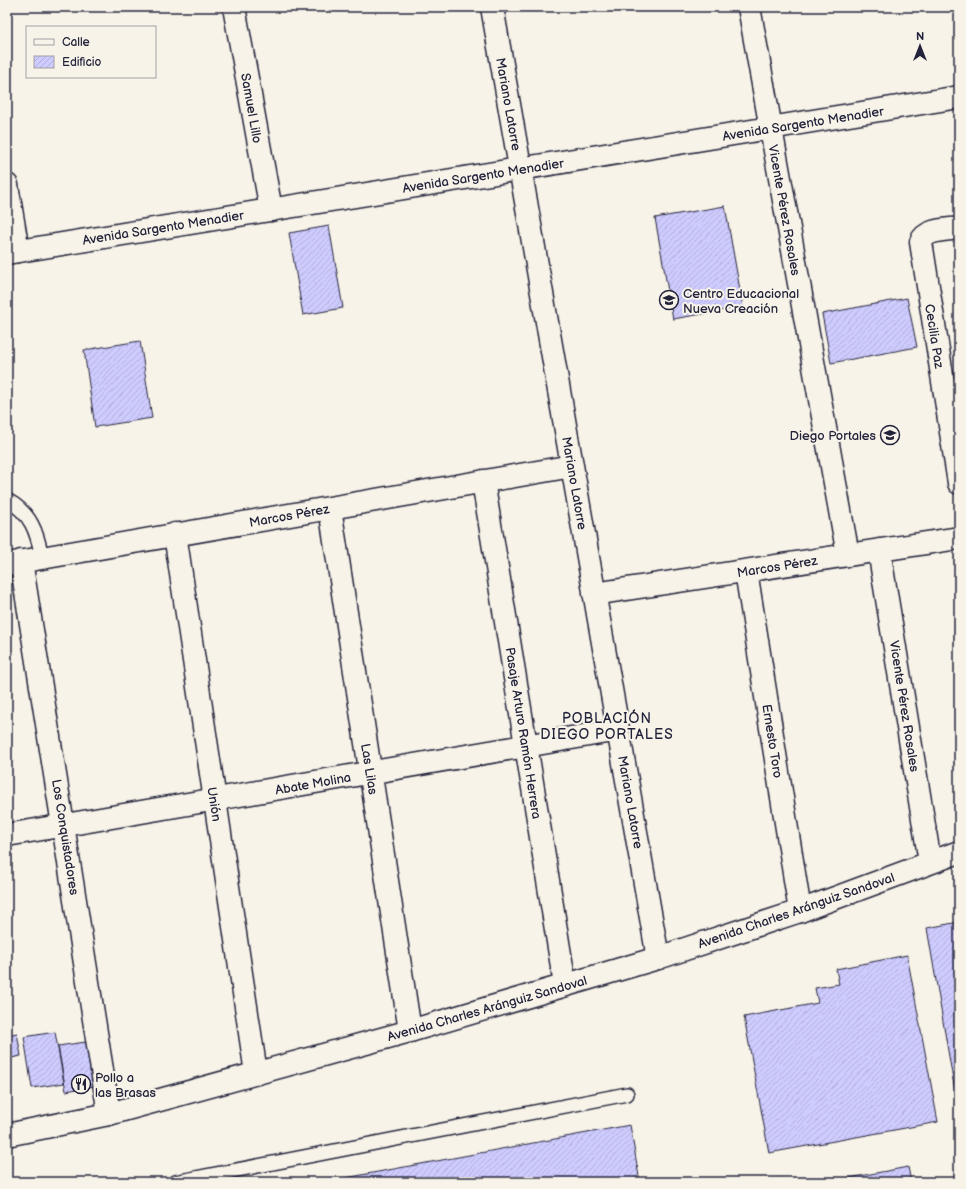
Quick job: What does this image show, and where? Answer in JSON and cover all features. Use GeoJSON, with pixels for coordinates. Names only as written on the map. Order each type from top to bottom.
{"type":"FeatureCollection","features":[{"type":"Feature","properties":{"kind":"street","name":"Samuel Lillo"},"geometry":{"type":"LineString","coordinates":[[234,7],[271,210]]}},
{"type":"Feature","properties":{"kind":"street","name":"Mariano Latorre"},"geometry":{"type":"LineString","coordinates":[[492,7],[658,958]]}},
{"type":"Feature","properties":{"kind":"street","name":"Vicente Pérez Rosales"},"geometry":{"type":"LineString","coordinates":[[749,7],[848,555]]}},
{"type":"Feature","properties":{"kind":"street","name":"Avenida Sargento Menadier"},"geometry":{"type":"LineString","coordinates":[[13,252],[959,97]]}},
{"type":"Feature","properties":{"kind":"street"},"geometry":{"type":"LineString","coordinates":[[7,185],[13,252]]}},
{"type":"Feature","properties":{"kind":"street","name":"Cecilia Paz"},"geometry":{"type":"LineString","coordinates":[[959,228],[929,233],[922,238],[921,246],[959,483]]}},
{"type":"Feature","properties":{"kind":"street","name":"Marcos Pérez"},"geometry":{"type":"LineString","coordinates":[[23,561],[572,466]]}},
{"type":"Feature","properties":{"kind":"street","name":"Pasaje Arturo Ramón Herrera"},"geometry":{"type":"LineString","coordinates":[[482,481],[565,986]]}},
{"type":"Feature","properties":{"kind":"street","name":"Las Lilas"},"geometry":{"type":"LineString","coordinates":[[330,508],[410,1031]]}},
{"type":"Feature","properties":{"kind":"street","name":"Unión"},"geometry":{"type":"LineString","coordinates":[[175,534],[256,1073]]}},
{"type":"Feature","properties":{"kind":"street","name":"Marcos Pérez"},"geometry":{"type":"LineString","coordinates":[[594,594],[959,538]]}},
{"type":"Feature","properties":{"kind":"street","name":"Vicente Pérez Rosales"},"geometry":{"type":"LineString","coordinates":[[879,550],[930,862]]}},
{"type":"Feature","properties":{"kind":"street","name":"Los Conquistadores"},"geometry":{"type":"LineString","coordinates":[[23,561],[109,1114]]}},
{"type":"Feature","properties":{"kind":"street","name":"Ernesto Toro"},"geometry":{"type":"LineString","coordinates":[[746,571],[800,911]]}},
{"type":"Feature","properties":{"kind":"street","name":"Abate Molina"},"geometry":{"type":"LineString","coordinates":[[7,835],[618,730]]}},
{"type":"Feature","properties":{"kind":"street","name":"Avenida Charles Aránguiz Sandoval"},"geometry":{"type":"LineString","coordinates":[[7,1134],[109,1114],[410,1031],[565,986],[658,958],[800,911],[959,852]]}},
{"type":"Feature","properties":{"kind":"lane"},"geometry":{"type":"LineString","coordinates":[[7,500],[24,513],[37,534],[23,561]]}},
{"type":"Feature","properties":{"kind":"lane"},"geometry":{"type":"LineString","coordinates":[[175,1182],[627,1094]]}},
{"type":"Feature","properties":{"kind":"building"},"geometry":{"type":"Polygon","coordinates":[[[725,206],[743,307],[673,319],[655,218],[725,206]]]}},
{"type":"Feature","properties":{"kind":"building"},"geometry":{"type":"Polygon","coordinates":[[[329,226],[343,308],[303,315],[289,233],[329,226]]]}},
{"type":"Feature","properties":{"kind":"building"},"geometry":{"type":"Polygon","coordinates":[[[907,298],[917,347],[831,363],[822,314],[907,298]]]}},
{"type":"Feature","properties":{"kind":"building"},"geometry":{"type":"Polygon","coordinates":[[[140,341],[152,418],[95,427],[84,350],[140,341]]]}},
{"type":"Feature","properties":{"kind":"building"},"geometry":{"type":"Polygon","coordinates":[[[959,922],[959,1109],[958,1109],[927,928],[959,922]]]}},
{"type":"Feature","properties":{"kind":"building"},"geometry":{"type":"Polygon","coordinates":[[[907,955],[938,1122],[769,1153],[744,1017],[818,1003],[815,988],[839,984],[836,969],[907,955]]]}},
{"type":"Feature","properties":{"kind":"building"},"geometry":{"type":"Polygon","coordinates":[[[55,1032],[64,1083],[32,1088],[24,1037],[55,1032]]]}},
{"type":"Feature","properties":{"kind":"building"},"geometry":{"type":"Polygon","coordinates":[[[17,1033],[21,1056],[7,1059],[7,1035],[17,1033]]]}},
{"type":"Feature","properties":{"kind":"building"},"geometry":{"type":"Polygon","coordinates":[[[86,1042],[94,1086],[66,1091],[58,1046],[86,1042]]]}},
{"type":"Feature","properties":{"kind":"building"},"geometry":{"type":"Polygon","coordinates":[[[630,1125],[640,1182],[324,1182],[630,1125]]]}},
{"type":"Feature","properties":{"kind":"building"},"geometry":{"type":"Polygon","coordinates":[[[908,1167],[911,1182],[828,1182],[908,1167]]]}},
{"type":"Feature","properties":{"kind":"place","name":"Centro Educacional Nueva Creación"},"geometry":{"type":"Point","coordinates":[669,300]}},
{"type":"Feature","properties":{"kind":"place","name":"Diego Portales"},"geometry":{"type":"Point","coordinates":[890,435]}},
{"type":"Feature","properties":{"kind":"place","name":"Pollo a las Brasas"},"geometry":{"type":"Point","coordinates":[81,1084]}},
{"type":"Feature","properties":{"kind":"district","name":"POBLACIÓN DIEGO PORTALES"},"geometry":{"type":"Point","coordinates":[607,726]}}]}
